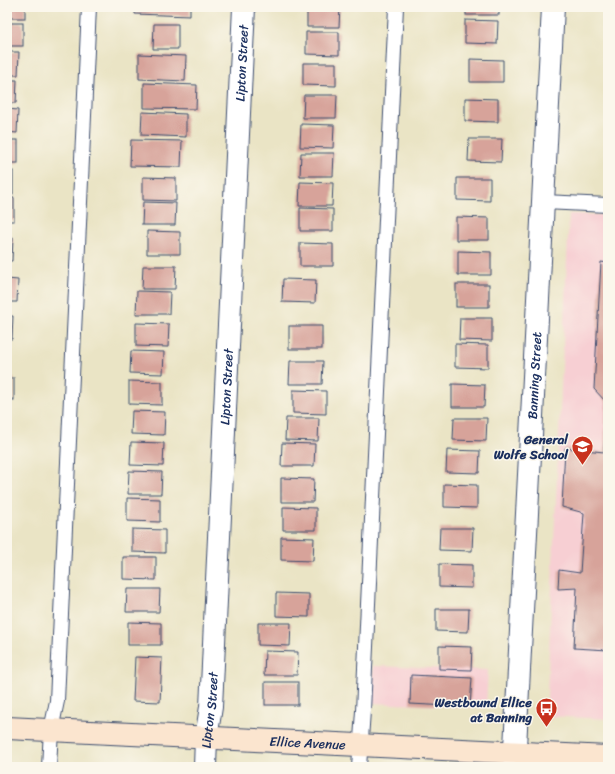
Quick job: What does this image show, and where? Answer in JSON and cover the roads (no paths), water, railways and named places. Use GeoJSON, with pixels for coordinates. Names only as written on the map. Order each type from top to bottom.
{"type":"FeatureCollection","features":[{"type":"Feature","properties":{"kind":"main road","name":"Ellice Avenue"},"geometry":{"type":"LineString","coordinates":[[7,728],[360,745],[514,760],[608,757]]}},
{"type":"Feature","properties":{"kind":"street","name":"Lipton Street"},"geometry":{"type":"LineString","coordinates":[[205,767],[206,738],[210,707],[244,7]]}},
{"type":"Feature","properties":{"kind":"street","name":"Banning Street"},"geometry":{"type":"LineString","coordinates":[[514,760],[553,7]]}},
{"type":"Feature","properties":{"kind":"lane"},"geometry":{"type":"LineString","coordinates":[[49,767],[51,730],[57,701],[89,7]]}},
{"type":"Feature","properties":{"kind":"lane"},"geometry":{"type":"LineString","coordinates":[[359,767],[396,7]]}},
{"type":"Feature","properties":{"kind":"lane"},"geometry":{"type":"LineString","coordinates":[[544,202],[608,205]]}},
{"type":"Feature","properties":{"kind":"place","name":"General Wolfe School"},"geometry":{"type":"Point","coordinates":[583,466]}},
{"type":"Feature","properties":{"kind":"place","name":"Westbound Ellice at Banning"},"geometry":{"type":"Point","coordinates":[547,728]}}]}
